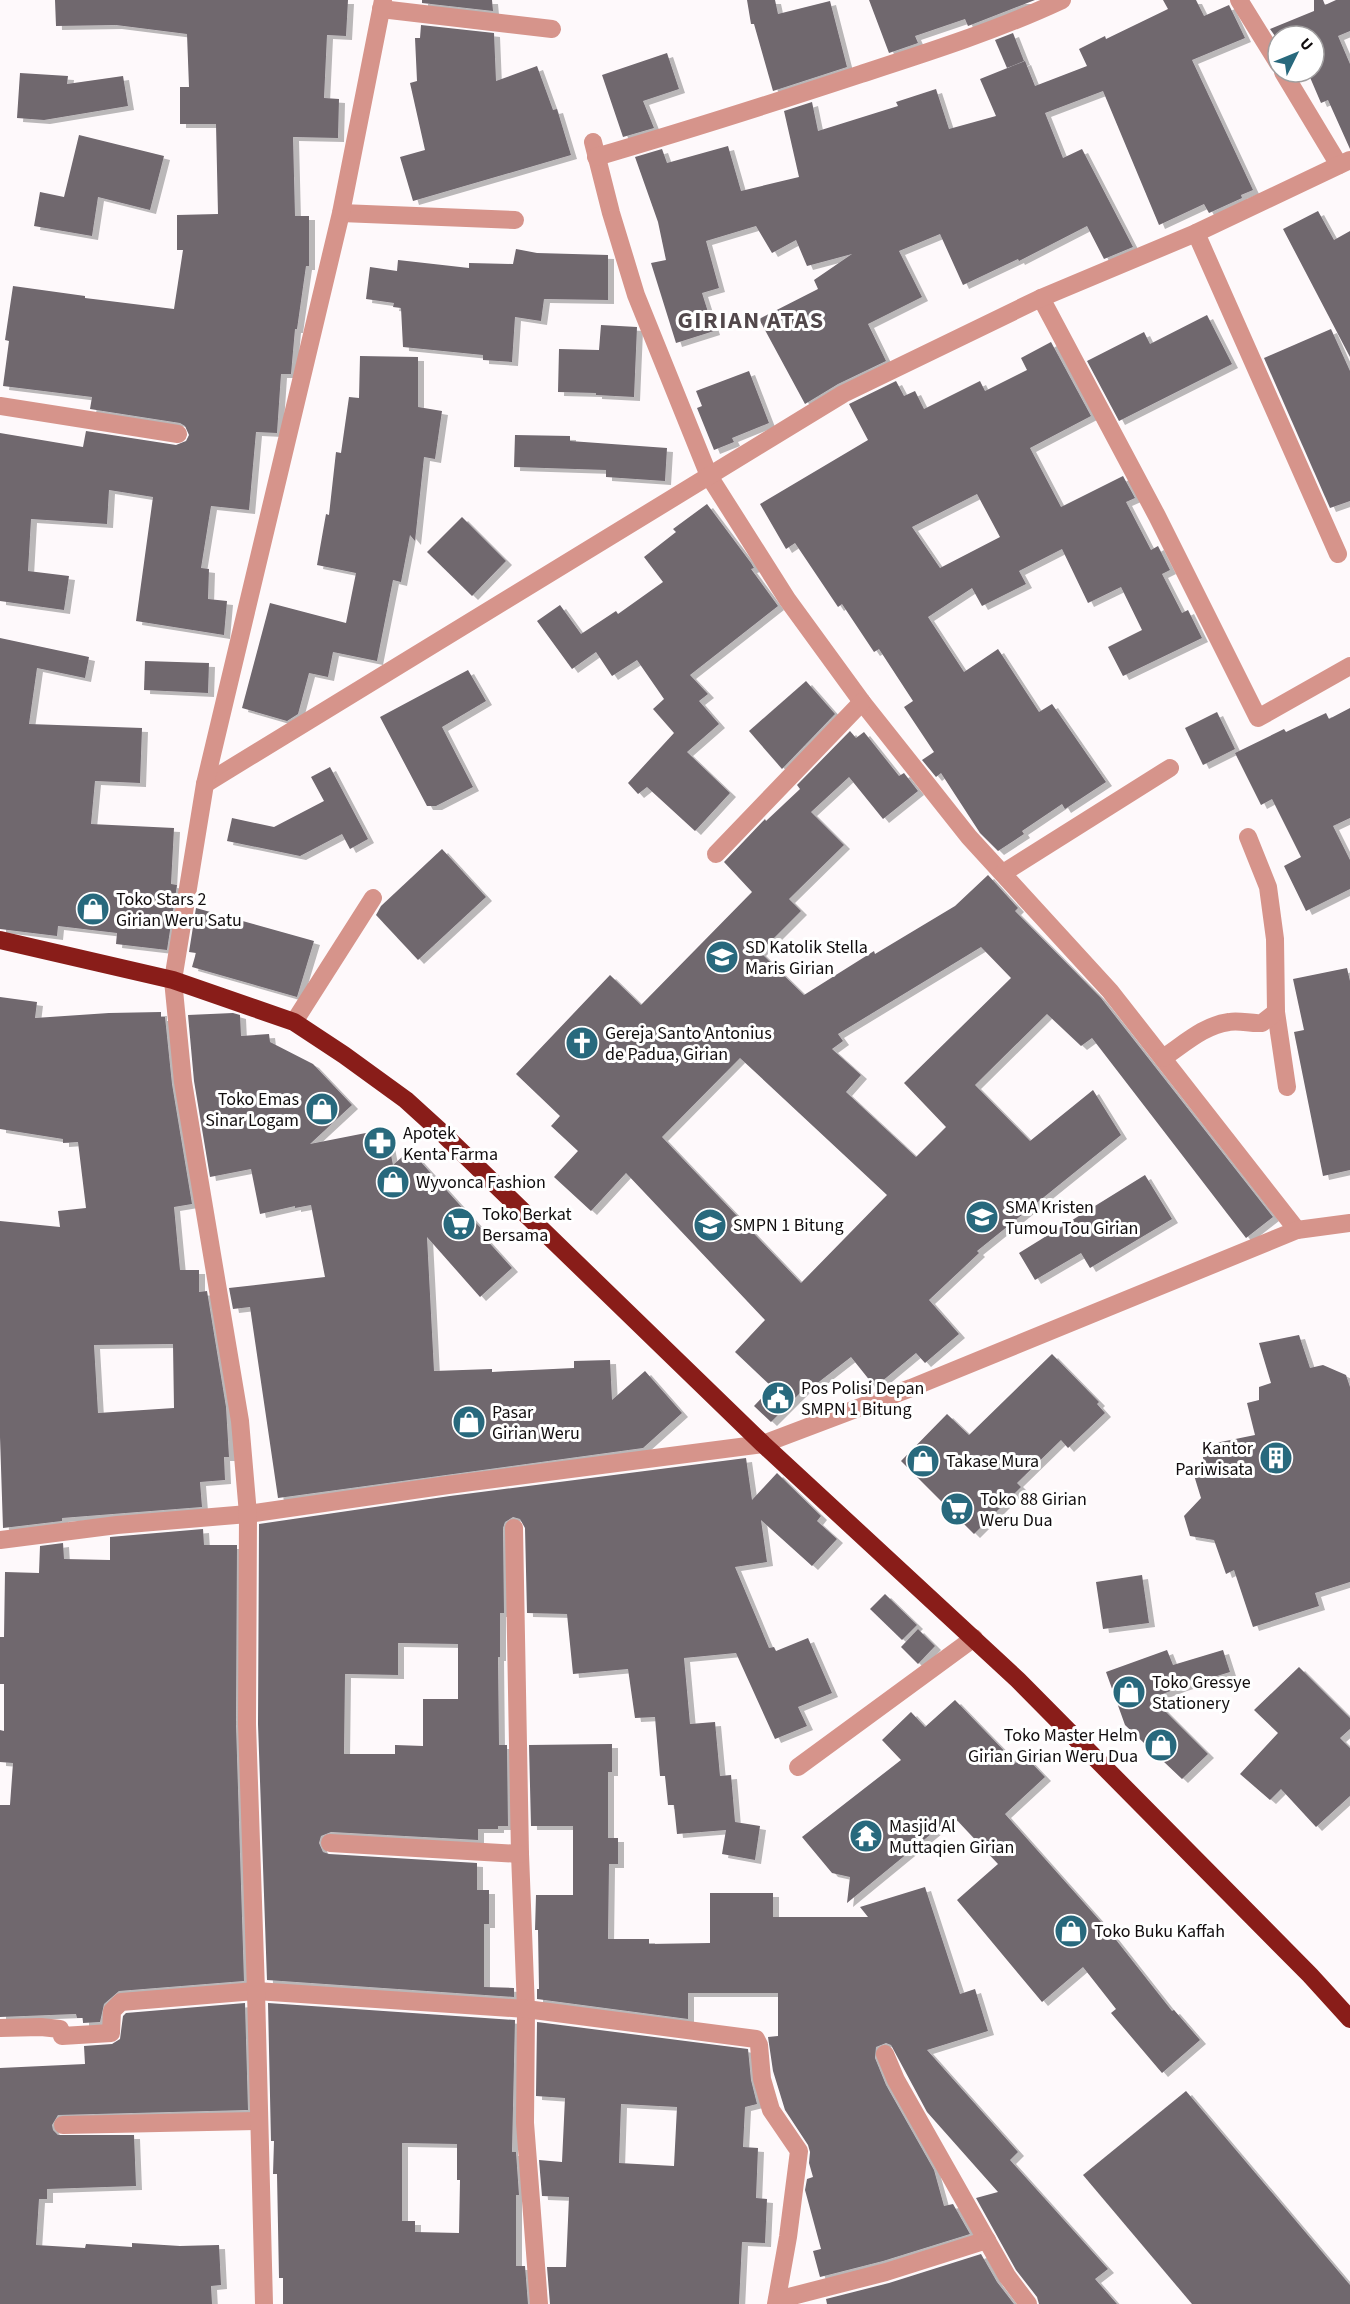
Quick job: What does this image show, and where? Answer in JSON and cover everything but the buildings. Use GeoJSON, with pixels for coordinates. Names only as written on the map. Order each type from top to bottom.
{"type":"FeatureCollection","features":[{"type":"Feature","properties":{"kind":"highway"},"geometry":{"type":"LineString","coordinates":[[0,940],[173,980],[240,1001],[294,1022],[406,1100],[763,1444],[974,1638],[1236,1900],[1350,2019]]}},
{"type":"Feature","properties":{"kind":"street"},"geometry":{"type":"LineString","coordinates":[[1062,0],[1035,13],[951,44],[710,124],[594,149],[636,295],[709,476],[787,600],[862,702],[969,837],[1110,991],[1297,1230]]}},
{"type":"Feature","properties":{"kind":"street"},"geometry":{"type":"LineString","coordinates":[[1239,0],[1266,44]]}},
{"type":"Feature","properties":{"kind":"street"},"geometry":{"type":"LineString","coordinates":[[264,2304],[247,1724],[248,1514],[240,1421],[183,1082],[173,980],[205,783],[341,213],[382,4],[552,29]]}},
{"type":"Feature","properties":{"kind":"street"},"geometry":{"type":"LineString","coordinates":[[205,783],[843,394],[1041,298],[1196,233],[1344,163],[1291,84]]}},
{"type":"Feature","properties":{"kind":"street"},"geometry":{"type":"LineString","coordinates":[[341,213],[515,220]]}},
{"type":"Feature","properties":{"kind":"street"},"geometry":{"type":"LineString","coordinates":[[1196,233],[1338,554]]}},
{"type":"Feature","properties":{"kind":"street"},"geometry":{"type":"LineString","coordinates":[[1041,298],[1157,516],[1258,718],[1350,666]]}},
{"type":"Feature","properties":{"kind":"street"},"geometry":{"type":"LineString","coordinates":[[0,406],[178,434]]}},
{"type":"Feature","properties":{"kind":"street"},"geometry":{"type":"LineString","coordinates":[[716,854],[862,702]]}},
{"type":"Feature","properties":{"kind":"street"},"geometry":{"type":"LineString","coordinates":[[1003,873],[1170,768]]}},
{"type":"Feature","properties":{"kind":"street"},"geometry":{"type":"LineString","coordinates":[[1248,837],[1268,887],[1275,939],[1276,1012],[1287,1087]]}},
{"type":"Feature","properties":{"kind":"street"},"geometry":{"type":"LineString","coordinates":[[294,1022],[373,898]]}},
{"type":"Feature","properties":{"kind":"street"},"geometry":{"type":"LineString","coordinates":[[1163,1058],[1219,1023],[1232,1021],[1262,1023],[1276,1012]]}},
{"type":"Feature","properties":{"kind":"street"},"geometry":{"type":"LineString","coordinates":[[0,1540],[117,1525],[248,1514],[763,1444],[921,1383],[1297,1230],[1350,1222]]}},
{"type":"Feature","properties":{"kind":"street"},"geometry":{"type":"LineString","coordinates":[[514,1528],[520,1854],[526,2009],[525,2123],[539,2304]]}},
{"type":"Feature","properties":{"kind":"street"},"geometry":{"type":"LineString","coordinates":[[798,1767],[974,1638]]}},
{"type":"Feature","properties":{"kind":"street"},"geometry":{"type":"LineString","coordinates":[[330,1843],[520,1854]]}},
{"type":"Feature","properties":{"kind":"street"},"geometry":{"type":"LineString","coordinates":[[0,2028],[60,2029],[62,2036],[111,2033],[112,2011],[121,2002],[256,1991],[526,2009],[756,2039],[759,2045],[762,2079],[771,2109],[799,2151],[789,2237],[777,2302],[886,2272],[987,2240]]}},
{"type":"Feature","properties":{"kind":"street"},"geometry":{"type":"LineString","coordinates":[[885,2054],[896,2080],[1007,2276],[1028,2304]]}},
{"type":"Feature","properties":{"kind":"street"},"geometry":{"type":"LineString","coordinates":[[63,2125],[259,2121]]}},
{"type":"Feature","properties":{"kind":"place","name":"Toko Stars 2 Girian Weru Satu"},"geometry":{"type":"Point","coordinates":[93,909]}},
{"type":"Feature","properties":{"kind":"place","name":"SD Katolik Stella Maris Girian"},"geometry":{"type":"Point","coordinates":[722,957]}},
{"type":"Feature","properties":{"kind":"place","name":"Gereja Santo Antonius de Padua, Girian"},"geometry":{"type":"Point","coordinates":[582,1043]}},
{"type":"Feature","properties":{"kind":"place","name":"Toko Emas Sinar Logam"},"geometry":{"type":"Point","coordinates":[322,1109]}},
{"type":"Feature","properties":{"kind":"place","name":"Apotek Kenta Farma"},"geometry":{"type":"Point","coordinates":[380,1143]}},
{"type":"Feature","properties":{"kind":"place","name":"Wyvonca Fashion"},"geometry":{"type":"Point","coordinates":[393,1182]}},
{"type":"Feature","properties":{"kind":"place","name":"SMA Kristen Tumou Tou Girian"},"geometry":{"type":"Point","coordinates":[982,1217]}},
{"type":"Feature","properties":{"kind":"place","name":"Toko Berkat Bersama"},"geometry":{"type":"Point","coordinates":[459,1224]}},
{"type":"Feature","properties":{"kind":"place","name":"SMPN 1 Bitung"},"geometry":{"type":"Point","coordinates":[710,1225]}},
{"type":"Feature","properties":{"kind":"place","name":"Pos Polisi Depan SMPN 1 Bitung"},"geometry":{"type":"Point","coordinates":[778,1398]}},
{"type":"Feature","properties":{"kind":"place","name":"Pasar Girian Weru"},"geometry":{"type":"Point","coordinates":[469,1422]}},
{"type":"Feature","properties":{"kind":"place","name":"Kantor Pariwisata"},"geometry":{"type":"Point","coordinates":[1276,1458]}},
{"type":"Feature","properties":{"kind":"place","name":"Takase Mura"},"geometry":{"type":"Point","coordinates":[923,1461]}},
{"type":"Feature","properties":{"kind":"place","name":"Toko 88 Girian Weru Dua"},"geometry":{"type":"Point","coordinates":[957,1509]}},
{"type":"Feature","properties":{"kind":"place","name":"Toko Gressye Stationery"},"geometry":{"type":"Point","coordinates":[1129,1692]}},
{"type":"Feature","properties":{"kind":"place","name":"Toko Master Helm Girian Girian Weru Dua"},"geometry":{"type":"Point","coordinates":[1161,1745]}},
{"type":"Feature","properties":{"kind":"place","name":"Masjid Al Muttaqien Girian"},"geometry":{"type":"Point","coordinates":[866,1836]}},
{"type":"Feature","properties":{"kind":"place","name":"Toko Buku Kaffah"},"geometry":{"type":"Point","coordinates":[1071,1931]}},
{"type":"Feature","properties":{"kind":"district","name":"GIRIAN ATAS"},"geometry":{"type":"Point","coordinates":[751,320]}}]}
